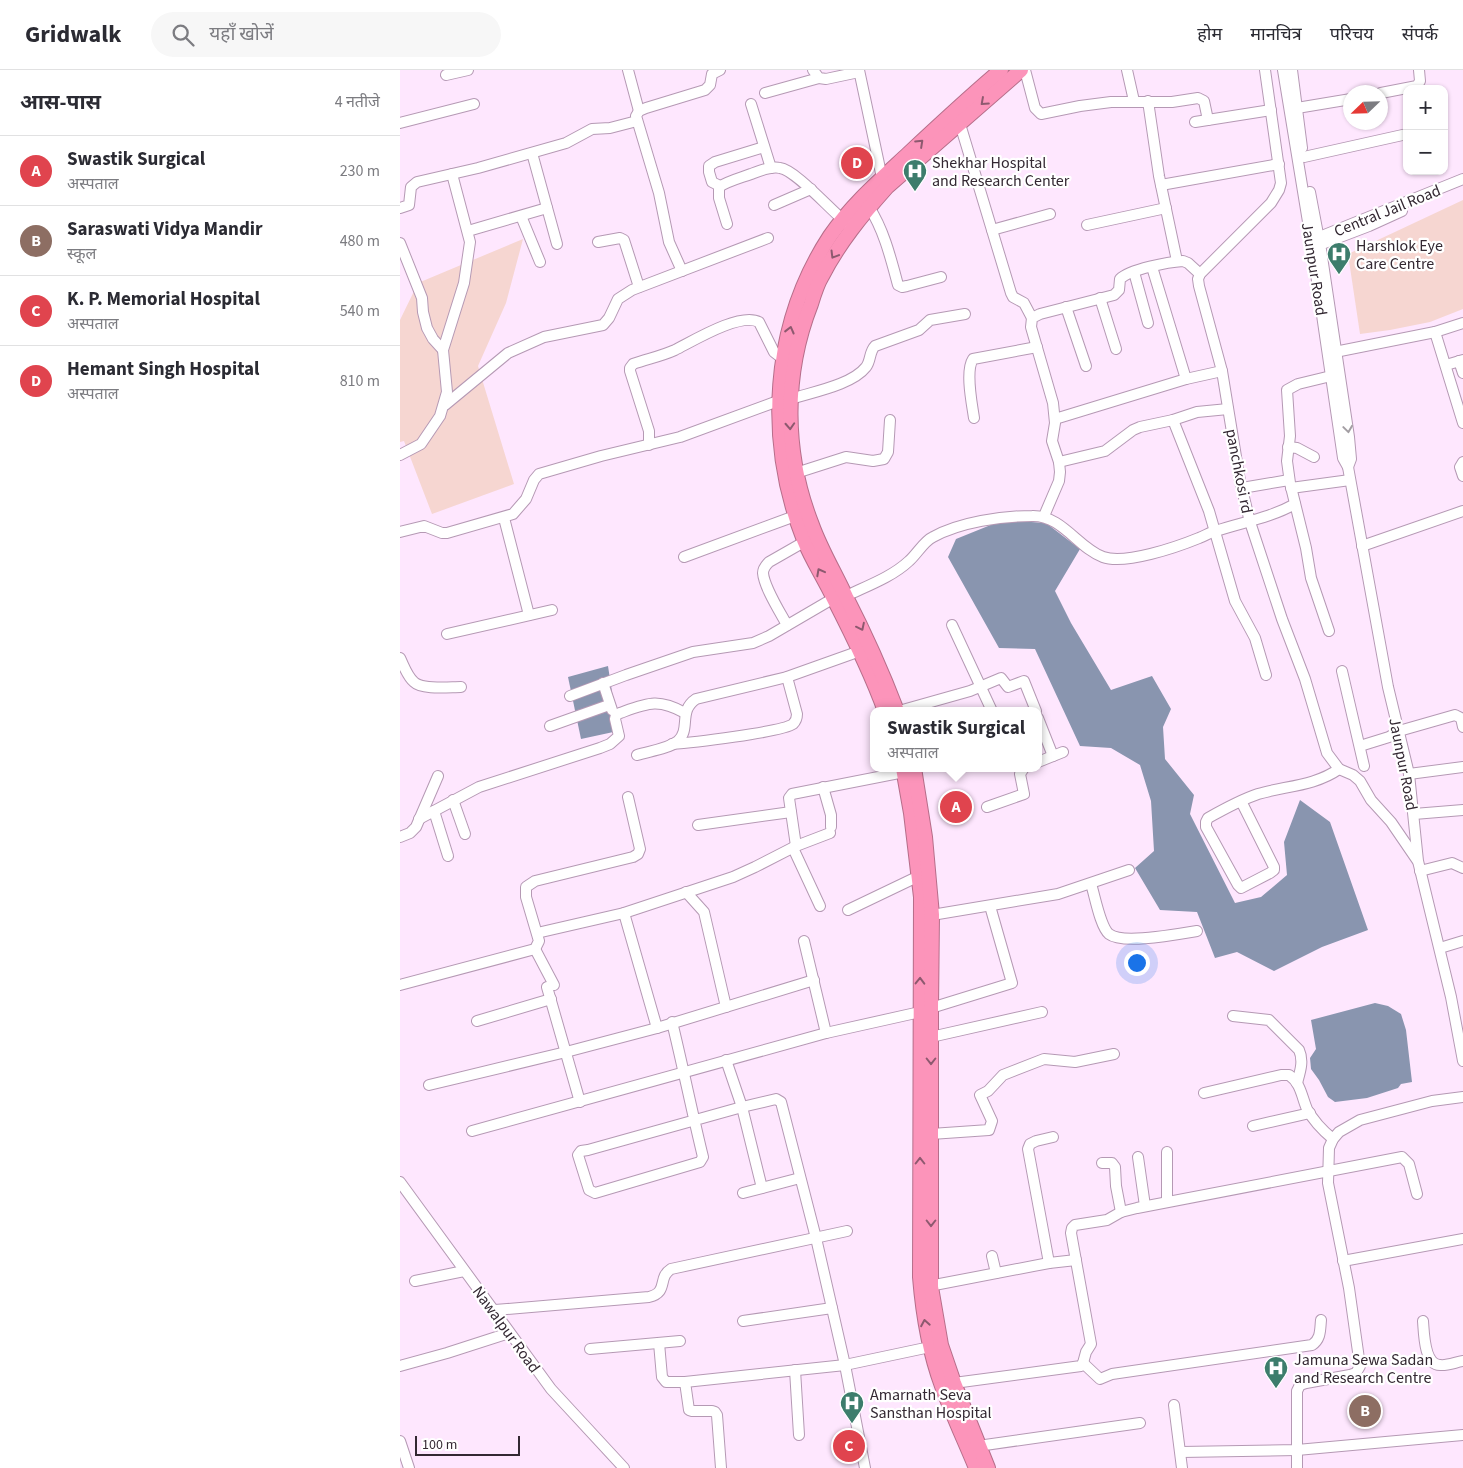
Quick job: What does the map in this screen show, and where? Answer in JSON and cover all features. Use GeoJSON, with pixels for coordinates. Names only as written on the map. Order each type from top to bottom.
{"type":"FeatureCollection","features":[{"type":"Feature","properties":{"kind":"highway"},"geometry":{"type":"LineString","coordinates":[[896,707],[881,671],[840,597],[804,542],[788,493],[782,464],[778,424],[807,312],[821,277],[847,224],[882,178],[1001,70]]}},
{"type":"Feature","properties":{"kind":"highway"},"geometry":{"type":"LineString","coordinates":[[883,707],[812,526],[796,473],[784,400],[783,359],[794,313],[808,275],[831,235],[869,207],[887,187],[1021,70]]}},
{"type":"Feature","properties":{"kind":"highway"},"geometry":{"type":"LineString","coordinates":[[907,772],[921,897],[925,1010],[926,1287],[941,1345],[954,1383],[988,1468]]}},
{"type":"Feature","properties":{"kind":"highway"},"geometry":{"type":"LineString","coordinates":[[908,772],[926,837],[932,915],[925,1010],[931,1037],[931,1134],[926,1287],[922,1303],[930,1347],[942,1387],[976,1468]]}},
{"type":"Feature","properties":{"kind":"street"},"geometry":{"type":"LineString","coordinates":[[446,75],[468,70]]}},
{"type":"Feature","properties":{"kind":"street"},"geometry":{"type":"LineString","coordinates":[[628,70],[638,116],[659,193],[669,242],[682,271]]}},
{"type":"Feature","properties":{"kind":"street"},"geometry":{"type":"LineString","coordinates":[[400,208],[406,207],[411,202],[411,187],[414,183],[566,143],[592,128],[610,128],[705,90],[710,85],[712,74],[720,70]]}},
{"type":"Feature","properties":{"kind":"street"},"geometry":{"type":"LineString","coordinates":[[1025,70],[1036,108],[1041,114],[1080,106],[1134,101],[1172,102],[1202,99],[1208,120]]}},
{"type":"Feature","properties":{"kind":"street"},"geometry":{"type":"LineString","coordinates":[[1127,70],[1134,101]]}},
{"type":"Feature","properties":{"kind":"street"},"geometry":{"type":"LineString","coordinates":[[1032,318],[1040,314],[1118,293],[1120,290],[1120,279],[1125,274],[1183,261],[1200,274],[1271,203],[1281,183],[1265,70]]}},
{"type":"Feature","properties":{"kind":"street","name":"Jaunpur Road"},"geometry":{"type":"LineString","coordinates":[[1283,70],[1315,242],[1332,353],[1349,437],[1351,459],[1348,467]]}},
{"type":"Feature","properties":{"kind":"street","name":"Jaunpur Road"},"geometry":{"type":"LineString","coordinates":[[1292,70],[1300,156]]}},
{"type":"Feature","properties":{"kind":"street"},"geometry":{"type":"LineString","coordinates":[[1388,91],[1417,86],[1420,81],[1419,70]]}},
{"type":"Feature","properties":{"kind":"street"},"geometry":{"type":"LineString","coordinates":[[766,93],[816,74],[826,79],[859,71],[882,178]]}},
{"type":"Feature","properties":{"kind":"street"},"geometry":{"type":"LineString","coordinates":[[1297,108],[1343,100]]}},
{"type":"Feature","properties":{"kind":"street"},"geometry":{"type":"LineString","coordinates":[[1148,101],[1161,185],[1177,261]]}},
{"type":"Feature","properties":{"kind":"street"},"geometry":{"type":"LineString","coordinates":[[400,123],[474,104]]}},
{"type":"Feature","properties":{"kind":"street"},"geometry":{"type":"LineString","coordinates":[[751,104],[772,168]]}},
{"type":"Feature","properties":{"kind":"street"},"geometry":{"type":"LineString","coordinates":[[1194,122],[1271,110]]}},
{"type":"Feature","properties":{"kind":"street"},"geometry":{"type":"LineString","coordinates":[[960,124],[1011,293],[1013,297],[1024,303],[1032,318],[1031,327],[1053,402],[1055,419],[1052,441],[1059,462],[1060,481],[1044,516]]}},
{"type":"Feature","properties":{"kind":"street"},"geometry":{"type":"LineString","coordinates":[[1161,185],[1403,135]]}},
{"type":"Feature","properties":{"kind":"street"},"geometry":{"type":"LineString","coordinates":[[764,147],[715,162],[710,166],[709,172],[712,182],[720,186],[772,168],[781,168],[788,171],[811,189],[847,224]]}},
{"type":"Feature","properties":{"kind":"street"},"geometry":{"type":"LineString","coordinates":[[532,153],[557,244]]}},
{"type":"Feature","properties":{"kind":"street"},"geometry":{"type":"LineString","coordinates":[[400,455],[421,444],[440,416],[448,392],[442,350],[464,283],[470,242],[452,174]]}},
{"type":"Feature","properties":{"kind":"street","name":"Central Jail Road"},"geometry":{"type":"LineString","coordinates":[[1315,242],[1439,192],[1463,179]]}},
{"type":"Feature","properties":{"kind":"street"},"geometry":{"type":"LineString","coordinates":[[1439,192],[1463,185]]}},
{"type":"Feature","properties":{"kind":"street"},"geometry":{"type":"LineString","coordinates":[[720,186],[718,191],[719,198],[727,224]]}},
{"type":"Feature","properties":{"kind":"street"},"geometry":{"type":"LineString","coordinates":[[774,205],[811,189]]}},
{"type":"Feature","properties":{"kind":"street"},"geometry":{"type":"LineString","coordinates":[[869,207],[876,218],[898,285],[902,287],[941,277]]}},
{"type":"Feature","properties":{"kind":"street"},"geometry":{"type":"LineString","coordinates":[[468,231],[548,208]]}},
{"type":"Feature","properties":{"kind":"street"},"geometry":{"type":"LineString","coordinates":[[1087,225],[1166,208]]}},
{"type":"Feature","properties":{"kind":"street"},"geometry":{"type":"LineString","coordinates":[[992,230],[1050,214]]}},
{"type":"Feature","properties":{"kind":"street"},"geometry":{"type":"LineString","coordinates":[[521,216],[540,262]]}},
{"type":"Feature","properties":{"kind":"street"},"geometry":{"type":"LineString","coordinates":[[598,242],[620,238],[624,240],[639,287]]}},
{"type":"Feature","properties":{"kind":"street"},"geometry":{"type":"LineString","coordinates":[[444,405],[508,353],[544,337],[603,325],[609,318],[618,299],[639,287],[768,238]]}},
{"type":"Feature","properties":{"kind":"street"},"geometry":{"type":"LineString","coordinates":[[400,243],[422,298],[427,328],[442,350]]}},
{"type":"Feature","properties":{"kind":"street"},"geometry":{"type":"LineString","coordinates":[[1152,267],[1186,379]]}},
{"type":"Feature","properties":{"kind":"street"},"geometry":{"type":"LineString","coordinates":[[1134,272],[1148,323]]}},
{"type":"Feature","properties":{"kind":"street","name":"panchkosi rd"},"geometry":{"type":"LineString","coordinates":[[1200,274],[1198,279],[1199,286],[1222,371],[1242,488],[1250,522],[1282,619],[1305,679],[1327,753],[1339,769],[1353,775],[1360,781],[1371,800],[1391,822],[1419,866]]}},
{"type":"Feature","properties":{"kind":"street"},"geometry":{"type":"LineString","coordinates":[[1100,298],[1116,349]]}},
{"type":"Feature","properties":{"kind":"street"},"geometry":{"type":"LineString","coordinates":[[1066,307],[1086,366]]}},
{"type":"Feature","properties":{"kind":"street"},"geometry":{"type":"LineString","coordinates":[[400,532],[424,526],[447,533],[504,518],[513,514],[522,506],[534,480],[539,474],[601,456],[680,438],[784,400],[852,378],[868,365],[872,348],[875,346],[919,330],[930,320],[965,314]]}},
{"type":"Feature","properties":{"kind":"street"},"geometry":{"type":"LineString","coordinates":[[649,444],[649,431],[630,371],[633,364],[673,350],[715,329],[748,320],[759,322],[774,352],[783,359]]}},
{"type":"Feature","properties":{"kind":"street"},"geometry":{"type":"LineString","coordinates":[[1332,353],[1435,332],[1463,323]]}},
{"type":"Feature","properties":{"kind":"street"},"geometry":{"type":"LineString","coordinates":[[1435,332],[1463,423]]}},
{"type":"Feature","properties":{"kind":"street"},"geometry":{"type":"LineString","coordinates":[[974,418],[971,404],[970,369],[970,363],[973,359],[1036,347]]}},
{"type":"Feature","properties":{"kind":"street","name":"Jaunpur Road"},"geometry":{"type":"LineString","coordinates":[[1332,353],[1331,376],[1343,458],[1348,467],[1388,687],[1409,774],[1419,866],[1452,997],[1463,1061]]}},
{"type":"Feature","properties":{"kind":"street"},"geometry":{"type":"LineString","coordinates":[[1446,365],[1461,360],[1463,373]]}},
{"type":"Feature","properties":{"kind":"street"},"geometry":{"type":"LineString","coordinates":[[1055,419],[1186,379],[1222,371]]}},
{"type":"Feature","properties":{"kind":"street"},"geometry":{"type":"LineString","coordinates":[[1329,631],[1312,578],[1290,484],[1287,461],[1290,419],[1286,395],[1287,390],[1298,384],[1331,376]]}},
{"type":"Feature","properties":{"kind":"street"},"geometry":{"type":"LineString","coordinates":[[1059,462],[1105,451],[1140,427],[1173,420],[1191,413],[1228,409]]}},
{"type":"Feature","properties":{"kind":"street"},"geometry":{"type":"LineString","coordinates":[[796,473],[846,457],[873,461],[884,459],[888,452],[890,420]]}},
{"type":"Feature","properties":{"kind":"street"},"geometry":{"type":"LineString","coordinates":[[1173,420],[1197,478],[1215,531],[1235,601],[1256,638],[1266,675]]}},
{"type":"Feature","properties":{"kind":"street"},"geometry":{"type":"LineString","coordinates":[[1288,447],[1297,448],[1314,457]]}},
{"type":"Feature","properties":{"kind":"street"},"geometry":{"type":"LineString","coordinates":[[1463,462],[1460,468],[1463,476]]}},
{"type":"Feature","properties":{"kind":"street"},"geometry":{"type":"LineString","coordinates":[[1242,488],[1350,480]]}},
{"type":"Feature","properties":{"kind":"street"},"geometry":{"type":"LineString","coordinates":[[570,696],[693,652],[753,643],[840,597],[883,578],[908,562],[931,537],[960,527],[1001,518],[1044,516],[1095,553],[1104,558],[1114,560],[1126,559],[1166,549],[1215,531],[1280,513],[1295,504]]}},
{"type":"Feature","properties":{"kind":"street"},"geometry":{"type":"LineString","coordinates":[[1362,546],[1463,511]]}},
{"type":"Feature","properties":{"kind":"street"},"geometry":{"type":"LineString","coordinates":[[684,558],[795,516]]}},
{"type":"Feature","properties":{"kind":"street"},"geometry":{"type":"LineString","coordinates":[[504,518],[529,616]]}},
{"type":"Feature","properties":{"kind":"street"},"geometry":{"type":"LineString","coordinates":[[787,625],[766,583],[763,572],[769,562],[804,542]]}},
{"type":"Feature","properties":{"kind":"street"},"geometry":{"type":"LineString","coordinates":[[447,634],[552,610]]}},
{"type":"Feature","properties":{"kind":"street"},"geometry":{"type":"LineString","coordinates":[[952,625],[990,707]]}},
{"type":"Feature","properties":{"kind":"street"},"geometry":{"type":"LineString","coordinates":[[672,744],[681,737],[684,731],[685,713],[691,703],[702,697],[787,677],[860,651]]}},
{"type":"Feature","properties":{"kind":"street"},"geometry":{"type":"LineString","coordinates":[[400,658],[416,685],[461,687]]}},
{"type":"Feature","properties":{"kind":"street"},"geometry":{"type":"LineString","coordinates":[[1342,671],[1364,766]]}},
{"type":"Feature","properties":{"kind":"street"},"geometry":{"type":"LineString","coordinates":[[637,755],[672,744],[698,743],[773,730],[793,724],[797,720],[797,714],[787,677]]}},
{"type":"Feature","properties":{"kind":"street"},"geometry":{"type":"LineString","coordinates":[[912,707],[980,687],[1001,678],[1008,687],[1024,681],[1034,707]]}},
{"type":"Feature","properties":{"kind":"street"},"geometry":{"type":"LineString","coordinates":[[420,819],[453,800],[494,781],[610,744],[619,736],[615,719],[616,715],[609,705],[603,683]]}},
{"type":"Feature","properties":{"kind":"street"},"geometry":{"type":"LineString","coordinates":[[616,715],[633,708],[657,703],[674,707],[685,713]]}},
{"type":"Feature","properties":{"kind":"street"},"geometry":{"type":"LineString","coordinates":[[550,726],[609,705]]}},
{"type":"Feature","properties":{"kind":"street"},"geometry":{"type":"LineString","coordinates":[[1360,746],[1389,737],[1399,731],[1455,715],[1461,718],[1463,727]]}},
{"type":"Feature","properties":{"kind":"street"},"geometry":{"type":"LineString","coordinates":[[1042,725],[1058,754],[1042,760]]}},
{"type":"Feature","properties":{"kind":"street"},"geometry":{"type":"LineString","coordinates":[[1409,774],[1463,767]]}},
{"type":"Feature","properties":{"kind":"street"},"geometry":{"type":"LineString","coordinates":[[1241,801],[1274,867],[1274,870],[1270,873],[1241,888],[1211,835],[1206,822],[1208,818],[1241,801],[1257,794],[1309,783],[1334,773],[1339,769]]}},
{"type":"Feature","properties":{"kind":"street"},"geometry":{"type":"LineString","coordinates":[[820,906],[795,847],[789,798],[792,794],[893,772]]}},
{"type":"Feature","properties":{"kind":"street"},"geometry":{"type":"LineString","coordinates":[[987,806],[1024,794],[1020,774],[1021,772]]}},
{"type":"Feature","properties":{"kind":"street"},"geometry":{"type":"LineString","coordinates":[[400,837],[410,833],[420,819],[438,776]]}},
{"type":"Feature","properties":{"kind":"street"},"geometry":{"type":"LineString","coordinates":[[537,933],[624,913],[733,877],[831,830],[830,815],[823,787]]}},
{"type":"Feature","properties":{"kind":"street"},"geometry":{"type":"LineString","coordinates":[[400,985],[535,949],[539,941],[525,891],[526,887],[530,883],[633,857],[638,854],[640,849],[628,797]]}},
{"type":"Feature","properties":{"kind":"street"},"geometry":{"type":"LineString","coordinates":[[453,800],[465,834]]}},
{"type":"Feature","properties":{"kind":"street"},"geometry":{"type":"LineString","coordinates":[[1414,814],[1463,810]]}},
{"type":"Feature","properties":{"kind":"street"},"geometry":{"type":"LineString","coordinates":[[434,811],[448,856]]}},
{"type":"Feature","properties":{"kind":"street"},"geometry":{"type":"LineString","coordinates":[[698,825],[791,812]]}},
{"type":"Feature","properties":{"kind":"street"},"geometry":{"type":"LineString","coordinates":[[1419,866],[1452,863],[1463,868]]}},
{"type":"Feature","properties":{"kind":"street"},"geometry":{"type":"LineString","coordinates":[[932,915],[1058,894],[1129,870]]}},
{"type":"Feature","properties":{"kind":"street"},"geometry":{"type":"LineString","coordinates":[[848,910],[919,876]]}},
{"type":"Feature","properties":{"kind":"street"},"geometry":{"type":"LineString","coordinates":[[1091,884],[1104,926],[1109,934],[1118,938],[1130,940],[1197,931]]}},
{"type":"Feature","properties":{"kind":"street"},"geometry":{"type":"LineString","coordinates":[[686,892],[704,912],[726,1007]]}},
{"type":"Feature","properties":{"kind":"street"},"geometry":{"type":"LineString","coordinates":[[472,1131],[826,1032],[925,1010],[1012,984],[990,906]]}},
{"type":"Feature","properties":{"kind":"street"},"geometry":{"type":"LineString","coordinates":[[624,913],[657,1028]]}},
{"type":"Feature","properties":{"kind":"street"},"geometry":{"type":"LineString","coordinates":[[804,941],[826,1032]]}},
{"type":"Feature","properties":{"kind":"street"},"geometry":{"type":"LineString","coordinates":[[1440,948],[1463,941]]}},
{"type":"Feature","properties":{"kind":"street"},"geometry":{"type":"LineString","coordinates":[[535,949],[550,986],[551,1000],[580,1102]]}},
{"type":"Feature","properties":{"kind":"street"},"geometry":{"type":"LineString","coordinates":[[429,1085],[657,1028],[814,980]]}},
{"type":"Feature","properties":{"kind":"street"},"geometry":{"type":"LineString","coordinates":[[1452,997],[1463,994]]}},
{"type":"Feature","properties":{"kind":"street"},"geometry":{"type":"LineString","coordinates":[[477,1021],[551,1000]]}},
{"type":"Feature","properties":{"kind":"street"},"geometry":{"type":"LineString","coordinates":[[931,1037],[1042,1012]]}},
{"type":"Feature","properties":{"kind":"street"},"geometry":{"type":"LineString","coordinates":[[1233,1016],[1265,1018],[1280,1030],[1302,1055],[1297,1083]]}},
{"type":"Feature","properties":{"kind":"street"},"geometry":{"type":"LineString","coordinates":[[672,1022],[684,1071],[694,1121],[703,1157],[700,1162],[595,1193],[589,1190],[578,1155],[581,1151],[694,1121],[742,1107],[776,1099],[781,1102],[816,1238],[845,1365],[865,1468]]}},
{"type":"Feature","properties":{"kind":"street"},"geometry":{"type":"LineString","coordinates":[[931,1134],[989,1130],[992,1122],[980,1095],[988,1091],[1003,1075],[1018,1068],[1044,1059],[1075,1062],[1114,1054]]}},
{"type":"Feature","properties":{"kind":"street"},"geometry":{"type":"LineString","coordinates":[[726,1060],[742,1107],[762,1188]]}},
{"type":"Feature","properties":{"kind":"street"},"geometry":{"type":"LineString","coordinates":[[1204,1093],[1289,1075],[1297,1083],[1310,1113],[1321,1129],[1333,1139]]}},
{"type":"Feature","properties":{"kind":"street"},"geometry":{"type":"LineString","coordinates":[[1297,1468],[1297,1391],[1300,1385],[1350,1375],[1356,1372],[1360,1366],[1343,1260],[1328,1183],[1329,1148],[1333,1139],[1339,1132],[1360,1120],[1432,1102],[1463,1097]]}},
{"type":"Feature","properties":{"kind":"street"},"geometry":{"type":"LineString","coordinates":[[1253,1126],[1310,1113]]}},
{"type":"Feature","properties":{"kind":"street"},"geometry":{"type":"LineString","coordinates":[[1048,1263],[1028,1149],[1030,1144],[1036,1141],[1053,1137]]}},
{"type":"Feature","properties":{"kind":"street"},"geometry":{"type":"LineString","coordinates":[[1167,1152],[1168,1202]]}},
{"type":"Feature","properties":{"kind":"street"},"geometry":{"type":"LineString","coordinates":[[1138,1157],[1145,1206]]}},
{"type":"Feature","properties":{"kind":"street"},"geometry":{"type":"LineString","coordinates":[[954,1383],[1081,1366],[1084,1363],[1086,1352],[1091,1344],[1076,1260],[1072,1228],[1075,1225],[1107,1220],[1121,1212],[1145,1206],[1402,1157],[1409,1164],[1417,1194]]}},
{"type":"Feature","properties":{"kind":"street"},"geometry":{"type":"LineString","coordinates":[[1102,1163],[1112,1163],[1115,1167],[1116,1186],[1121,1212]]}},
{"type":"Feature","properties":{"kind":"street"},"geometry":{"type":"LineString","coordinates":[[743,1193],[800,1178]]}},
{"type":"Feature","properties":{"kind":"street","name":"Nawalpur Road"},"geometry":{"type":"LineString","coordinates":[[400,1182],[551,1389],[624,1468]]}},
{"type":"Feature","properties":{"kind":"street"},"geometry":{"type":"LineString","coordinates":[[495,1310],[649,1297],[657,1295],[661,1290],[664,1276],[671,1269],[848,1230]]}},
{"type":"Feature","properties":{"kind":"street"},"geometry":{"type":"LineString","coordinates":[[1343,1260],[1463,1239]]}},
{"type":"Feature","properties":{"kind":"street"},"geometry":{"type":"LineString","coordinates":[[992,1256],[996,1273]]}},
{"type":"Feature","properties":{"kind":"street"},"geometry":{"type":"LineString","coordinates":[[926,1287],[1048,1263],[1076,1260]]}},
{"type":"Feature","properties":{"kind":"street"},"geometry":{"type":"LineString","coordinates":[[415,1281],[464,1271]]}},
{"type":"Feature","properties":{"kind":"street"},"geometry":{"type":"LineString","coordinates":[[743,1321],[832,1308]]}},
{"type":"Feature","properties":{"kind":"street"},"geometry":{"type":"LineString","coordinates":[[1084,1363],[1100,1379],[1112,1374],[1312,1345],[1320,1337],[1321,1320]]}},
{"type":"Feature","properties":{"kind":"street"},"geometry":{"type":"LineString","coordinates":[[1423,1321],[1429,1359],[1439,1366],[1463,1361]]}},
{"type":"Feature","properties":{"kind":"street"},"geometry":{"type":"LineString","coordinates":[[400,1366],[509,1333]]}},
{"type":"Feature","properties":{"kind":"street"},"geometry":{"type":"LineString","coordinates":[[590,1350],[680,1341]]}},
{"type":"Feature","properties":{"kind":"street"},"geometry":{"type":"LineString","coordinates":[[659,1343],[663,1380],[685,1382],[845,1365],[930,1347]]}},
{"type":"Feature","properties":{"kind":"street"},"geometry":{"type":"LineString","coordinates":[[795,1370],[799,1436]]}},
{"type":"Feature","properties":{"kind":"street"},"geometry":{"type":"LineString","coordinates":[[685,1382],[689,1410],[715,1412],[721,1468]]}},
{"type":"Feature","properties":{"kind":"street"},"geometry":{"type":"LineString","coordinates":[[1174,1405],[1182,1468]]}},
{"type":"Feature","properties":{"kind":"street"},"geometry":{"type":"LineString","coordinates":[[978,1446],[1140,1423]]}},
{"type":"Feature","properties":{"kind":"street"},"geometry":{"type":"LineString","coordinates":[[1181,1452],[1297,1450],[1463,1435]]}},
{"type":"Feature","properties":{"kind":"street"},"geometry":{"type":"LineString","coordinates":[[400,1441],[409,1468]]}},
{"type":"Feature","properties":{"kind":"shaded area"},"geometry":{"type":"Polygon","coordinates":[[[1463,200],[1463,309],[1430,322],[1360,334],[1348,254],[1463,200]]]}},
{"type":"Feature","properties":{"kind":"shaded area"},"geometry":{"type":"Polygon","coordinates":[[[523,239],[506,303],[478,366],[514,484],[432,514],[404,441],[400,442],[400,320],[418,283],[523,239]]]}},
{"type":"Feature","properties":{"kind":"water"},"geometry":{"type":"Polygon","coordinates":[[[1003,520],[1046,523],[1080,549],[1055,591],[1071,623],[1111,690],[1152,676],[1171,709],[1163,727],[1165,759],[1194,795],[1190,814],[1235,903],[1261,897],[1287,875],[1284,842],[1300,800],[1330,822],[1368,930],[1322,947],[1274,971],[1237,952],[1215,958],[1197,912],[1160,910],[1135,868],[1154,851],[1151,801],[1140,765],[1111,748],[1080,746],[1035,649],[999,648],[948,557],[956,539],[1003,520]]]}},
{"type":"Feature","properties":{"kind":"water"},"geometry":{"type":"Polygon","coordinates":[[[608,666],[618,731],[581,739],[568,677],[608,666]]]}},
{"type":"Feature","properties":{"kind":"water"},"geometry":{"type":"Polygon","coordinates":[[[1375,1003],[1388,1006],[1401,1014],[1406,1030],[1412,1082],[1401,1084],[1398,1088],[1367,1098],[1335,1102],[1328,1097],[1311,1069],[1310,1058],[1316,1049],[1311,1020],[1375,1003]]]}},
{"type":"Feature","properties":{"kind":"place","name":"Hemant Singh Hospital"},"geometry":{"type":"Point","coordinates":[857,163]}},
{"type":"Feature","properties":{"kind":"place","name":"Shekhar Hospital and Research Center"},"geometry":{"type":"Point","coordinates":[915,192]}},
{"type":"Feature","properties":{"kind":"place","name":"Harshlok Eye Care Centre"},"geometry":{"type":"Point","coordinates":[1339,275]}},
{"type":"Feature","properties":{"kind":"place","name":"Swastik Surgical"},"geometry":{"type":"Point","coordinates":[956,807]}},
{"type":"Feature","properties":{"kind":"place","name":"Jamuna Sewa Sadan and Research Centre"},"geometry":{"type":"Point","coordinates":[1276,1389]}},
{"type":"Feature","properties":{"kind":"place","name":"Saraswati Vidya Mandir"},"geometry":{"type":"Point","coordinates":[1365,1411]}},
{"type":"Feature","properties":{"kind":"place","name":"Amarnath Seva Sansthan Hospital"},"geometry":{"type":"Point","coordinates":[852,1424]}},
{"type":"Feature","properties":{"kind":"place","name":"K. P. Memorial Hospital"},"geometry":{"type":"Point","coordinates":[849,1446]}}]}
